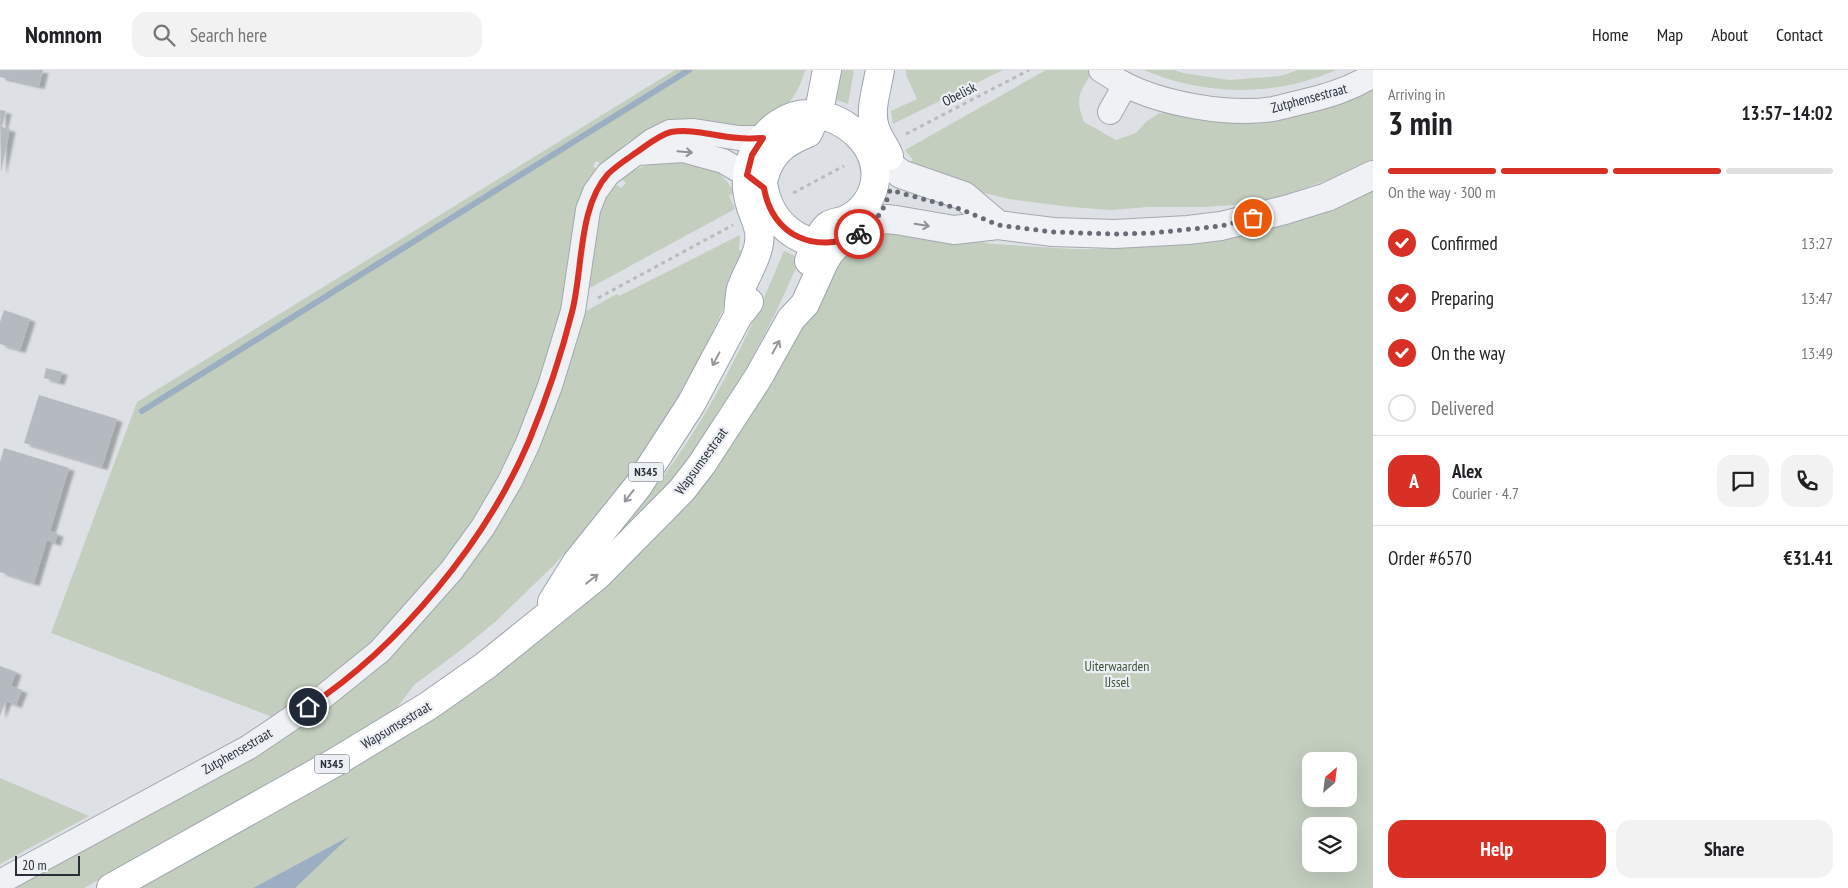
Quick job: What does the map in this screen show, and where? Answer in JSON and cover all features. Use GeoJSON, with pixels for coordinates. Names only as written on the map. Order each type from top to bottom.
{"type":"FeatureCollection","features":[{"type":"Feature","properties":{"kind":"main road","name":"N345"},"geometry":{"type":"LineString","coordinates":[[756,182],[764,178],[772,157],[788,142],[808,133],[809,91],[813,70]]}},
{"type":"Feature","properties":{"kind":"main road","name":"N345"},"geometry":{"type":"LineString","coordinates":[[757,220],[748,198],[756,182],[752,155],[763,138],[779,124],[808,115],[827,70]]}},
{"type":"Feature","properties":{"kind":"main road"},"geometry":{"type":"LineString","coordinates":[[864,70],[857,117],[878,135],[886,147],[886,179]]}},
{"type":"Feature","properties":{"kind":"main road"},"geometry":{"type":"LineString","coordinates":[[878,135],[873,115],[880,70]]}},
{"type":"Feature","properties":{"kind":"main road"},"geometry":{"type":"LineString","coordinates":[[808,115],[878,135]]}},
{"type":"Feature","properties":{"kind":"main road","name":"N345"},"geometry":{"type":"LineString","coordinates":[[886,179],[882,212],[874,222],[859,234],[828,243],[828,226],[849,219],[859,212],[867,203],[872,192],[886,179]]}},
{"type":"Feature","properties":{"kind":"main road"},"geometry":{"type":"LineString","coordinates":[[757,220],[795,236],[828,243]]}},
{"type":"Feature","properties":{"kind":"main road","name":"Wapsumsestraat"},"geometry":{"type":"LineString","coordinates":[[540,620],[577,562],[638,486],[691,404],[738,316],[741,290],[759,244],[757,220]]}},
{"type":"Feature","properties":{"kind":"main road","name":"Wapsumsestraat"},"geometry":{"type":"LineString","coordinates":[[111,888],[334,763],[428,706],[485,666],[598,575],[682,490],[702,464],[758,378],[791,320],[805,304],[830,252],[828,243]]}},
{"type":"Feature","properties":{"kind":"street","name":"Zutphensestraat"},"geometry":{"type":"LineString","coordinates":[[1102,70],[1125,85],[1158,97],[1185,105],[1231,110],[1271,109],[1345,90],[1373,74]]}},
{"type":"Feature","properties":{"kind":"street"},"geometry":{"type":"LineString","coordinates":[[1110,112],[1125,85]]}},
{"type":"Feature","properties":{"kind":"street","name":"Zutphensestraat"},"geometry":{"type":"LineString","coordinates":[[0,882],[249,746],[323,697],[380,650],[451,572],[483,526],[505,488],[534,426],[550,386],[573,310],[588,210],[595,192],[608,174],[652,141],[670,132],[694,131],[739,138],[763,138]]}},
{"type":"Feature","properties":{"kind":"street"},"geometry":{"type":"LineString","coordinates":[[636,153],[683,150],[723,161],[756,182]]}},
{"type":"Feature","properties":{"kind":"street"},"geometry":{"type":"LineString","coordinates":[[886,179],[901,174],[964,196],[998,225]]}},
{"type":"Feature","properties":{"kind":"street"},"geometry":{"type":"LineString","coordinates":[[874,222],[886,219],[896,220],[954,230],[998,225],[1053,232],[1153,233],[1213,227],[1285,210],[1327,196],[1373,175]]}},
{"type":"Feature","properties":{"kind":"path","name":"Obelisk"},"geometry":{"type":"LineString","coordinates":[[878,135],[1029,70]]}},
{"type":"Feature","properties":{"kind":"path"},"geometry":{"type":"LineString","coordinates":[[794,193],[844,166]]}},
{"type":"Feature","properties":{"kind":"path"},"geometry":{"type":"LineString","coordinates":[[616,288],[757,220]]}},
{"type":"Feature","properties":{"kind":"green space"},"geometry":{"type":"Polygon","coordinates":[[[675,70],[805,70],[798,90],[786,106],[779,113],[761,123],[751,127],[644,134],[629,141],[602,164],[596,161],[593,166],[597,169],[564,300],[533,407],[491,493],[468,532],[393,623],[346,667],[275,718],[51,633],[137,402],[675,70]]]}},
{"type":"Feature","properties":{"kind":"green space"},"geometry":{"type":"Polygon","coordinates":[[[836,70],[854,70],[848,104],[831,98],[836,70]]]}},
{"type":"Feature","properties":{"kind":"green space"},"geometry":{"type":"Polygon","coordinates":[[[906,70],[1003,70],[893,124],[891,111],[917,99],[906,75],[906,70]]]}},
{"type":"Feature","properties":{"kind":"green space"},"geometry":{"type":"Polygon","coordinates":[[[1046,70],[1088,70],[1092,73],[1081,91],[1079,101],[1081,114],[1084,122],[1116,140],[1136,133],[1146,122],[1159,113],[1169,114],[1179,110],[1204,114],[1373,82],[1373,162],[1340,176],[1260,203],[1111,210],[1009,199],[956,186],[908,163],[913,160],[905,150],[1046,70]]]}},
{"type":"Feature","properties":{"kind":"green space"},"geometry":{"type":"Polygon","coordinates":[[[1144,70],[1174,70],[1229,80],[1280,76],[1298,70],[1336,70],[1313,79],[1289,85],[1240,90],[1190,85],[1144,70]]]}},
{"type":"Feature","properties":{"kind":"green space"},"geometry":{"type":"Polygon","coordinates":[[[666,160],[698,163],[713,169],[720,174],[735,192],[729,196],[735,209],[586,290],[598,211],[609,191],[615,184],[621,188],[626,183],[621,178],[632,172],[666,160]]]}},
{"type":"Feature","properties":{"kind":"green space","name":"Uiterwaarden IJssel"},"geometry":{"type":"Polygon","coordinates":[[[1373,191],[1373,888],[133,888],[354,765],[721,459],[780,368],[805,322],[830,269],[850,249],[883,233],[899,230],[994,244],[1073,249],[1185,244],[1343,204],[1373,191]]]}},
{"type":"Feature","properties":{"kind":"green space"},"geometry":{"type":"Polygon","coordinates":[[[740,235],[739,250],[746,250],[729,297],[677,402],[636,467],[586,530],[554,565],[495,622],[414,685],[394,712],[328,752],[84,888],[5,888],[404,640],[442,598],[581,317],[586,311],[617,294],[619,296],[740,235]]]}},
{"type":"Feature","properties":{"kind":"green space"},"geometry":{"type":"Polygon","coordinates":[[[784,251],[800,258],[767,330],[707,432],[684,464],[634,524],[585,572],[675,461],[701,421],[739,350],[784,251]]]}},
{"type":"Feature","properties":{"kind":"green space"},"geometry":{"type":"Polygon","coordinates":[[[0,778],[89,816],[0,864],[0,778]]]}},
{"type":"Feature","properties":{"kind":"water"},"geometry":{"type":"Polygon","coordinates":[[[350,836],[295,888],[253,888],[350,836]]]}},
{"type":"Feature","properties":{"kind":"building"},"geometry":{"type":"Polygon","coordinates":[[[0,70],[43,70],[39,86],[0,77],[0,70]]]}},
{"type":"Feature","properties":{"kind":"building"},"geometry":{"type":"Polygon","coordinates":[[[0,110],[6,111],[2,127],[10,129],[1,172],[0,110]]]}},
{"type":"Feature","properties":{"kind":"building"},"geometry":{"type":"Polygon","coordinates":[[[4,310],[30,319],[20,350],[0,344],[0,322],[4,310]]]}},
{"type":"Feature","properties":{"kind":"building"},"geometry":{"type":"Polygon","coordinates":[[[46,368],[62,372],[59,382],[44,378],[46,368]]]}},
{"type":"Feature","properties":{"kind":"building"},"geometry":{"type":"Polygon","coordinates":[[[39,395],[117,419],[102,467],[24,443],[39,395]]]}},
{"type":"Feature","properties":{"kind":"building"},"geometry":{"type":"Polygon","coordinates":[[[4,448],[69,468],[50,531],[58,534],[55,543],[47,540],[34,583],[0,572],[0,462],[4,448]]]}},
{"type":"Feature","properties":{"kind":"building"},"geometry":{"type":"Polygon","coordinates":[[[0,666],[16,672],[11,686],[22,690],[16,705],[6,701],[0,716],[0,666]]]}},
{"type":"Feature","properties":{"kind":"waterway"},"geometry":{"type":"LineString","coordinates":[[142,411],[689,70]]}},
{"type":"Feature","properties":{"kind":"way so far"},"geometry":{"type":"LineString","coordinates":[[859,234],[867,229],[882,212],[890,190],[960,209],[998,225],[1053,232],[1153,233],[1221,226],[1253,218]]}},
{"type":"Feature","properties":{"kind":"route"},"geometry":{"type":"LineString","coordinates":[[308,707],[380,650],[411,618],[451,572],[483,526],[510,481],[528,443],[550,386],[573,310],[588,210],[595,192],[608,174],[652,141],[670,132],[694,131],[739,138],[763,138],[752,155],[747,175],[764,188],[766,200],[777,221],[795,236],[817,243],[840,242],[859,234]]}}]}
